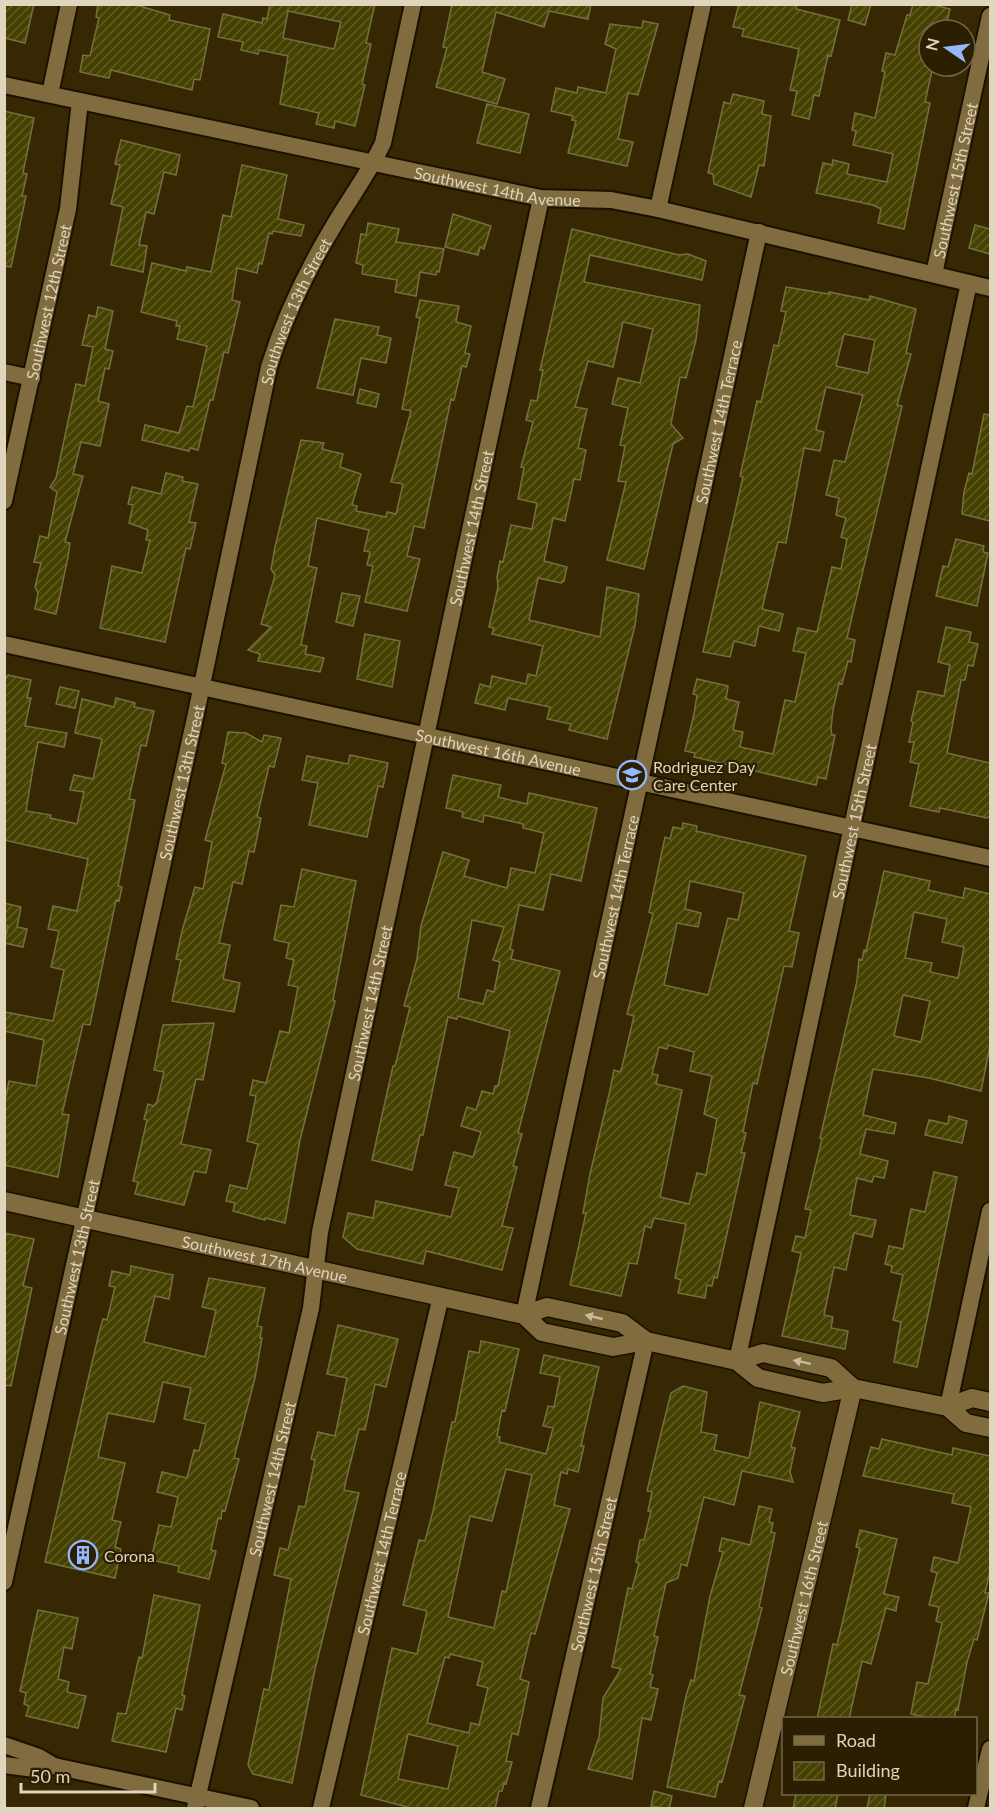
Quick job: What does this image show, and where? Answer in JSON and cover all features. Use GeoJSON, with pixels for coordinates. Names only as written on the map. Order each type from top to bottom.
{"type":"FeatureCollection","features":[{"type":"Feature","properties":{"kind":"main road","name":"Southwest 17th Avenue"},"geometry":{"type":"LineString","coordinates":[[4,1201],[524,1315],[542,1332],[614,1347],[646,1341],[737,1361],[758,1378],[823,1393],[853,1388],[948,1407],[966,1423],[990,1428]]}},
{"type":"Feature","properties":{"kind":"main road","name":"Southwest 17th Avenue"},"geometry":{"type":"LineString","coordinates":[[524,1315],[547,1307],[622,1323],[646,1341]]}},
{"type":"Feature","properties":{"kind":"main road","name":"Southwest 17th Avenue"},"geometry":{"type":"LineString","coordinates":[[737,1361],[763,1353],[831,1368],[853,1388]]}},
{"type":"Feature","properties":{"kind":"main road","name":"Southwest 16th Street"},"geometry":{"type":"LineString","coordinates":[[753,1809],[853,1388]]}},
{"type":"Feature","properties":{"kind":"main road","name":"Southwest 17th Avenue"},"geometry":{"type":"LineString","coordinates":[[948,1407],[972,1398],[990,1402]]}},
{"type":"Feature","properties":{"kind":"street"},"geometry":{"type":"LineString","coordinates":[[50,94],[69,4]]}},
{"type":"Feature","properties":{"kind":"street","name":"Southwest 13th Street"},"geometry":{"type":"LineString","coordinates":[[4,1582],[202,686],[264,386],[279,333],[313,262],[374,163],[383,143],[413,4]]}},
{"type":"Feature","properties":{"kind":"street"},"geometry":{"type":"LineString","coordinates":[[658,209],[703,4]]}},
{"type":"Feature","properties":{"kind":"street","name":"Southwest 15th Street"},"geometry":{"type":"LineString","coordinates":[[934,274],[990,16]]}},
{"type":"Feature","properties":{"kind":"street","name":"Southwest 14th Avenue"},"geometry":{"type":"LineString","coordinates":[[4,85],[541,198],[611,200],[658,209],[990,288]]}},
{"type":"Feature","properties":{"kind":"street","name":"Southwest 12th Street"},"geometry":{"type":"LineString","coordinates":[[4,501],[68,208],[80,101]]}},
{"type":"Feature","properties":{"kind":"street","name":"Southwest 14th Street"},"geometry":{"type":"LineString","coordinates":[[196,1802],[311,1308],[320,1232],[541,198]]}},
{"type":"Feature","properties":{"kind":"street","name":"Southwest 14th Terrace"},"geometry":{"type":"LineString","coordinates":[[524,1315],[642,780],[759,232]]}},
{"type":"Feature","properties":{"kind":"street","name":"Southwest 15th Street"},"geometry":{"type":"LineString","coordinates":[[737,1361],[969,283]]}},
{"type":"Feature","properties":{"kind":"street"},"geometry":{"type":"LineString","coordinates":[[4,372],[32,378]]}},
{"type":"Feature","properties":{"kind":"street","name":"Southwest 16th Avenue"},"geometry":{"type":"LineString","coordinates":[[4,644],[642,780],[990,858]]}},
{"type":"Feature","properties":{"kind":"street"},"geometry":{"type":"LineString","coordinates":[[948,1407],[990,1211]]}},
{"type":"Feature","properties":{"kind":"street","name":"Southwest 14th Terrace"},"geometry":{"type":"LineString","coordinates":[[321,1809],[441,1296]]}},
{"type":"Feature","properties":{"kind":"street","name":"Southwest 15th Street"},"geometry":{"type":"LineString","coordinates":[[539,1809],[646,1341]]}},
{"type":"Feature","properties":{"kind":"street"},"geometry":{"type":"LineString","coordinates":[[4,1744],[39,1756],[54,1766],[196,1802],[251,1809]]}},
{"type":"Feature","properties":{"kind":"street"},"geometry":{"type":"LineString","coordinates":[[976,1809],[990,1749]]}},
{"type":"Feature","properties":{"kind":"street"},"geometry":{"type":"LineString","coordinates":[[4,1765],[35,1769],[54,1766]]}},
{"type":"Feature","properties":{"kind":"building"},"geometry":{"type":"Polygon","coordinates":[[[4,4],[34,4],[25,43],[4,38],[4,4]]]}},
{"type":"Feature","properties":{"kind":"building"},"geometry":{"type":"Polygon","coordinates":[[[98,4],[133,4],[170,15],[169,20],[210,29],[200,80],[194,79],[192,90],[111,70],[109,78],[80,72],[83,55],[90,56],[99,18],[96,17],[98,4]]]}},
{"type":"Feature","properties":{"kind":"building"},"geometry":{"type":"Polygon","coordinates":[[[270,4],[375,4],[366,43],[371,44],[362,84],[365,85],[355,126],[335,121],[334,128],[316,124],[319,113],[280,104],[288,56],[259,50],[258,54],[241,50],[243,42],[218,37],[223,14],[262,23],[263,18],[267,19],[270,4]],[[288,11],[283,38],[334,49],[341,22],[288,11]]]}},
{"type":"Feature","properties":{"kind":"building"},"geometry":{"type":"Polygon","coordinates":[[[452,4],[591,4],[588,19],[549,11],[544,27],[496,12],[482,72],[505,79],[497,104],[436,87],[447,48],[443,47],[452,4]]]}},
{"type":"Feature","properties":{"kind":"building"},"geometry":{"type":"Polygon","coordinates":[[[739,4],[797,4],[796,9],[840,20],[831,56],[828,55],[819,96],[814,95],[809,119],[792,115],[797,91],[790,90],[799,49],[742,36],[744,29],[733,27],[739,4]]]}},
{"type":"Feature","properties":{"kind":"building"},"geometry":{"type":"Polygon","coordinates":[[[852,4],[871,4],[865,25],[848,20],[852,4]]]}},
{"type":"Feature","properties":{"kind":"building"},"geometry":{"type":"Polygon","coordinates":[[[913,4],[930,4],[950,9],[948,18],[917,18],[917,78],[930,78],[925,102],[930,103],[904,229],[878,223],[881,209],[873,205],[816,193],[823,163],[832,165],[833,160],[849,164],[847,174],[887,182],[893,154],[853,145],[856,131],[852,130],[855,113],[875,118],[885,72],[882,71],[886,53],[895,55],[907,15],[910,15],[913,4]]]}},
{"type":"Feature","properties":{"kind":"building"},"geometry":{"type":"Polygon","coordinates":[[[643,21],[658,24],[638,95],[628,93],[618,139],[633,142],[627,166],[568,153],[576,121],[572,120],[573,116],[551,111],[556,88],[577,93],[578,87],[606,93],[616,49],[605,44],[610,24],[642,28],[643,21]]]}},
{"type":"Feature","properties":{"kind":"building"},"geometry":{"type":"Polygon","coordinates":[[[733,94],[764,101],[762,114],[771,116],[764,166],[759,165],[751,197],[714,184],[713,174],[708,173],[724,102],[730,104],[733,94]]]}},
{"type":"Feature","properties":{"kind":"building"},"geometry":{"type":"Polygon","coordinates":[[[487,104],[529,114],[520,153],[477,143],[487,104]]]}},
{"type":"Feature","properties":{"kind":"building"},"geometry":{"type":"Polygon","coordinates":[[[4,111],[34,118],[23,173],[27,174],[22,196],[26,196],[11,267],[4,266],[4,111]]]}},
{"type":"Feature","properties":{"kind":"building"},"geometry":{"type":"Polygon","coordinates":[[[121,140],[180,155],[176,175],[164,172],[154,214],[146,212],[139,245],[147,246],[143,272],[111,265],[123,207],[111,204],[120,165],[115,164],[121,140]]]}},
{"type":"Feature","properties":{"kind":"building"},"geometry":{"type":"Polygon","coordinates":[[[242,165],[287,175],[278,219],[304,225],[301,236],[273,231],[272,234],[269,233],[262,264],[259,263],[257,273],[237,268],[232,300],[240,302],[228,353],[224,352],[198,450],[190,448],[189,451],[142,440],[145,425],[179,433],[187,406],[193,407],[207,346],[177,339],[180,326],[176,326],[177,321],[141,312],[152,263],[186,271],[187,267],[211,272],[223,215],[231,217],[242,165]]]}},
{"type":"Feature","properties":{"kind":"building"},"geometry":{"type":"Polygon","coordinates":[[[453,214],[491,226],[484,249],[480,247],[478,255],[445,247],[453,214]]]}},
{"type":"Feature","properties":{"kind":"building"},"geometry":{"type":"Polygon","coordinates":[[[368,223],[399,229],[396,242],[444,249],[439,272],[437,271],[436,275],[420,272],[416,296],[395,292],[397,280],[362,274],[363,265],[356,263],[361,234],[366,235],[368,223]]]}},
{"type":"Feature","properties":{"kind":"building"},"geometry":{"type":"Polygon","coordinates":[[[975,225],[990,229],[990,254],[969,248],[975,225]]]}},
{"type":"Feature","properties":{"kind":"building"},"geometry":{"type":"Polygon","coordinates":[[[572,229],[679,255],[688,254],[706,261],[702,280],[590,255],[584,282],[700,305],[696,340],[686,378],[680,377],[671,424],[683,438],[673,444],[644,569],[607,560],[626,482],[618,481],[625,446],[620,445],[628,408],[612,404],[618,378],[640,383],[653,329],[623,322],[613,367],[588,361],[575,407],[587,409],[578,448],[586,450],[580,480],[574,479],[565,521],[553,518],[544,561],[567,567],[564,581],[561,583],[538,578],[529,620],[600,637],[607,587],[639,594],[635,625],[607,739],[569,730],[571,724],[547,719],[550,707],[508,698],[505,710],[475,703],[480,684],[490,687],[492,676],[526,684],[528,674],[536,676],[543,646],[492,634],[494,628],[489,627],[498,587],[500,561],[503,562],[511,525],[532,529],[537,503],[518,499],[524,468],[521,467],[533,422],[526,420],[531,400],[537,401],[543,370],[540,370],[572,229]]]}},
{"type":"Feature","properties":{"kind":"building"},"geometry":{"type":"Polygon","coordinates":[[[786,287],[869,300],[870,296],[916,309],[906,353],[911,354],[897,405],[902,406],[847,638],[855,640],[851,662],[848,661],[842,684],[839,683],[833,710],[831,729],[832,735],[835,735],[826,779],[818,777],[816,785],[694,757],[695,753],[685,751],[694,714],[697,695],[693,694],[697,679],[728,686],[726,699],[739,702],[733,730],[743,732],[740,747],[773,754],[785,700],[795,702],[806,653],[793,651],[798,628],[817,632],[832,567],[841,569],[847,539],[841,537],[846,518],[836,515],[839,498],[826,495],[834,460],[845,462],[863,395],[826,387],[816,430],[824,432],[820,451],[804,448],[786,543],[778,542],[762,609],[783,614],[779,631],[759,626],[755,646],[734,641],[730,657],[703,652],[743,477],[740,476],[757,401],[761,402],[774,345],[778,346],[786,312],[781,311],[786,287]],[[844,334],[836,366],[868,373],[875,340],[844,334]]]}},
{"type":"Feature","properties":{"kind":"building"},"geometry":{"type":"Polygon","coordinates":[[[420,300],[459,306],[456,322],[471,326],[465,353],[470,354],[466,367],[462,366],[454,400],[451,399],[424,528],[414,526],[407,556],[420,559],[407,611],[365,602],[373,566],[367,565],[370,552],[364,551],[369,530],[317,518],[308,566],[317,568],[301,645],[307,646],[305,654],[324,658],[320,672],[258,661],[260,654],[248,650],[271,627],[261,624],[275,575],[271,569],[275,547],[301,440],[324,443],[322,449],[343,454],[340,467],[361,474],[352,505],[357,506],[356,511],[386,517],[387,512],[396,514],[403,484],[391,482],[411,411],[402,409],[420,318],[416,317],[420,300]]]}},
{"type":"Feature","properties":{"kind":"building"},"geometry":{"type":"Polygon","coordinates":[[[98,307],[113,311],[105,349],[113,351],[109,369],[105,368],[98,401],[109,404],[100,446],[81,442],[73,474],[83,476],[65,542],[70,543],[56,614],[35,609],[38,593],[35,587],[41,563],[34,562],[40,536],[48,538],[57,492],[50,487],[56,478],[76,384],[85,386],[93,347],[82,345],[89,315],[96,317],[98,307]]]}},
{"type":"Feature","properties":{"kind":"building"},"geometry":{"type":"Polygon","coordinates":[[[335,319],[379,327],[377,335],[391,338],[386,363],[361,358],[353,395],[317,388],[335,319]]]}},
{"type":"Feature","properties":{"kind":"building"},"geometry":{"type":"Polygon","coordinates":[[[360,389],[379,394],[376,407],[357,403],[360,389]]]}},
{"type":"Feature","properties":{"kind":"building"},"geometry":{"type":"Polygon","coordinates":[[[984,414],[990,415],[990,521],[962,514],[964,492],[969,473],[972,474],[984,414]]]}},
{"type":"Feature","properties":{"kind":"building"},"geometry":{"type":"Polygon","coordinates":[[[166,473],[183,477],[182,481],[198,484],[189,522],[196,523],[190,549],[186,548],[165,642],[100,628],[112,566],[142,573],[150,540],[146,540],[148,530],[129,523],[133,505],[128,504],[132,487],[161,494],[166,473]]]}},
{"type":"Feature","properties":{"kind":"building"},"geometry":{"type":"Polygon","coordinates":[[[956,539],[984,546],[983,552],[988,553],[977,606],[936,596],[943,566],[948,567],[956,539]]]}},
{"type":"Feature","properties":{"kind":"building"},"geometry":{"type":"Polygon","coordinates":[[[342,593],[360,596],[353,626],[336,622],[342,593]]]}},
{"type":"Feature","properties":{"kind":"building"},"geometry":{"type":"Polygon","coordinates":[[[946,627],[971,632],[969,642],[978,644],[973,666],[968,665],[965,680],[961,680],[947,753],[990,763],[990,816],[987,818],[940,808],[939,812],[910,806],[919,764],[910,762],[914,742],[909,742],[913,722],[911,721],[918,691],[944,696],[950,665],[938,662],[946,627]]]}},
{"type":"Feature","properties":{"kind":"building"},"geometry":{"type":"Polygon","coordinates":[[[365,634],[400,641],[392,687],[357,679],[365,634]]]}},
{"type":"Feature","properties":{"kind":"building"},"geometry":{"type":"Polygon","coordinates":[[[8,675],[31,680],[27,698],[31,698],[25,726],[67,733],[64,747],[38,742],[26,811],[51,815],[50,818],[77,824],[84,792],[70,790],[74,775],[93,779],[102,739],[75,733],[82,699],[114,707],[116,698],[135,703],[134,707],[154,711],[146,746],[141,745],[129,799],[135,800],[118,886],[122,887],[119,901],[116,900],[90,1025],[83,1024],[62,1114],[69,1115],[58,1177],[4,1165],[4,1105],[9,1081],[36,1086],[44,1040],[4,1031],[4,1012],[53,1021],[64,970],[51,967],[59,931],[48,929],[53,906],[77,911],[88,859],[4,840],[4,682],[8,675]]]}},
{"type":"Feature","properties":{"kind":"building"},"geometry":{"type":"Polygon","coordinates":[[[60,687],[79,691],[75,708],[56,704],[60,687]]]}},
{"type":"Feature","properties":{"kind":"building"},"geometry":{"type":"Polygon","coordinates":[[[228,732],[246,733],[262,742],[264,735],[281,738],[274,767],[269,766],[257,817],[261,818],[254,852],[249,851],[242,884],[233,882],[219,943],[230,945],[223,979],[240,983],[234,1012],[172,1001],[181,960],[176,959],[182,931],[195,887],[203,889],[212,842],[205,840],[226,764],[222,763],[228,732]]]}},
{"type":"Feature","properties":{"kind":"building"},"geometry":{"type":"Polygon","coordinates":[[[350,755],[388,763],[383,787],[378,786],[367,837],[309,825],[318,783],[302,780],[307,756],[348,764],[350,755]]]}},
{"type":"Feature","properties":{"kind":"building"},"geometry":{"type":"Polygon","coordinates":[[[453,775],[501,785],[498,797],[527,804],[529,793],[597,808],[581,881],[551,874],[543,910],[519,905],[510,949],[513,950],[511,959],[560,971],[518,1133],[522,1134],[513,1166],[517,1167],[502,1226],[513,1228],[502,1270],[426,1251],[423,1264],[357,1249],[343,1237],[348,1213],[373,1218],[376,1201],[451,1217],[459,1188],[445,1185],[454,1152],[473,1157],[481,1132],[461,1126],[467,1107],[476,1110],[482,1091],[493,1094],[495,1086],[498,1086],[510,1031],[458,1016],[457,1019],[448,1017],[423,1135],[420,1135],[412,1170],[372,1160],[393,1066],[395,1066],[410,1007],[404,1006],[417,959],[421,926],[443,852],[469,860],[464,876],[507,888],[511,868],[535,873],[544,833],[523,828],[523,824],[484,815],[483,822],[462,817],[463,812],[446,808],[453,775]],[[472,920],[458,998],[483,1004],[487,990],[494,992],[500,962],[493,960],[504,927],[472,920]]]}},
{"type":"Feature","properties":{"kind":"building"},"geometry":{"type":"Polygon","coordinates":[[[683,823],[697,826],[696,831],[806,856],[789,931],[799,933],[792,967],[784,966],[757,1084],[753,1083],[743,1132],[746,1133],[741,1153],[745,1153],[717,1278],[714,1277],[712,1286],[707,1285],[705,1298],[678,1293],[681,1280],[675,1278],[686,1224],[654,1218],[651,1228],[645,1226],[637,1264],[629,1263],[621,1296],[570,1285],[586,1213],[583,1213],[590,1174],[614,1070],[620,1072],[622,1067],[634,1016],[627,1014],[653,914],[649,912],[665,837],[670,839],[673,827],[682,829],[683,823]],[[690,881],[685,909],[701,913],[698,927],[677,923],[664,985],[708,995],[728,918],[738,920],[744,893],[690,881]],[[668,1045],[667,1049],[659,1047],[652,1074],[658,1075],[656,1084],[682,1090],[660,1197],[689,1204],[697,1173],[706,1175],[717,1119],[704,1114],[712,1076],[690,1071],[694,1052],[668,1045]]]}},
{"type":"Feature","properties":{"kind":"building"},"geometry":{"type":"Polygon","coordinates":[[[302,869],[356,881],[333,1000],[335,1001],[300,1140],[285,1223],[233,1211],[235,1203],[226,1201],[230,1185],[247,1189],[258,1144],[247,1141],[256,1096],[250,1095],[253,1080],[266,1083],[280,1031],[289,1033],[298,987],[288,985],[294,960],[286,958],[289,943],[274,940],[281,905],[294,907],[302,869]]]}},
{"type":"Feature","properties":{"kind":"building"},"geometry":{"type":"Polygon","coordinates":[[[884,871],[930,881],[928,890],[963,898],[965,888],[990,894],[990,1046],[981,1091],[929,1078],[873,1069],[863,1115],[896,1123],[894,1134],[866,1129],[860,1154],[888,1161],[884,1178],[874,1176],[872,1182],[857,1178],[850,1215],[876,1220],[872,1237],[854,1233],[846,1270],[834,1267],[824,1315],[833,1317],[831,1328],[848,1331],[845,1349],[782,1336],[801,1253],[792,1251],[796,1236],[805,1238],[811,1210],[805,1209],[822,1139],[820,1138],[857,981],[859,959],[862,960],[864,950],[866,951],[884,871]],[[914,912],[905,958],[932,963],[930,972],[958,978],[964,947],[942,942],[947,919],[914,912]],[[903,995],[894,1036],[921,1042],[930,1001],[903,995]]]}},
{"type":"Feature","properties":{"kind":"building"},"geometry":{"type":"Polygon","coordinates":[[[4,903],[21,907],[17,927],[27,929],[23,947],[4,943],[8,926],[4,925],[4,903]]]}},
{"type":"Feature","properties":{"kind":"building"},"geometry":{"type":"Polygon","coordinates":[[[214,1023],[203,1080],[196,1079],[181,1144],[211,1150],[206,1173],[194,1171],[184,1205],[135,1194],[138,1182],[133,1181],[147,1120],[144,1119],[148,1104],[153,1106],[157,1102],[164,1072],[154,1070],[163,1025],[214,1023]]]}},
{"type":"Feature","properties":{"kind":"building"},"geometry":{"type":"Polygon","coordinates":[[[949,1116],[967,1121],[962,1143],[925,1135],[929,1120],[948,1124],[949,1116]]]}},
{"type":"Feature","properties":{"kind":"building"},"geometry":{"type":"Polygon","coordinates":[[[934,1172],[957,1177],[917,1367],[894,1362],[901,1322],[893,1320],[903,1275],[891,1272],[892,1266],[885,1264],[889,1246],[903,1249],[911,1209],[925,1212],[934,1172]]]}},
{"type":"Feature","properties":{"kind":"building"},"geometry":{"type":"Polygon","coordinates":[[[4,1233],[34,1239],[23,1286],[32,1288],[11,1386],[4,1385],[4,1233]]]}},
{"type":"Feature","properties":{"kind":"building"},"geometry":{"type":"Polygon","coordinates":[[[131,1266],[173,1275],[169,1299],[155,1296],[144,1342],[205,1357],[216,1310],[202,1307],[209,1278],[265,1288],[257,1326],[262,1327],[260,1338],[262,1338],[255,1378],[234,1458],[239,1459],[225,1511],[222,1510],[221,1519],[218,1518],[211,1550],[216,1551],[209,1579],[178,1572],[179,1566],[151,1560],[159,1525],[171,1527],[178,1497],[157,1492],[162,1472],[187,1478],[194,1450],[199,1451],[206,1424],[184,1419],[191,1388],[163,1382],[154,1422],[108,1413],[98,1457],[125,1463],[112,1520],[121,1522],[115,1547],[121,1549],[115,1578],[45,1562],[99,1333],[103,1319],[107,1320],[115,1287],[109,1286],[112,1271],[130,1275],[131,1266]]]}},
{"type":"Feature","properties":{"kind":"building"},"geometry":{"type":"Polygon","coordinates":[[[338,1325],[398,1339],[386,1387],[375,1384],[365,1430],[359,1429],[347,1476],[344,1490],[359,1493],[315,1669],[292,1783],[253,1774],[248,1765],[264,1689],[269,1690],[291,1579],[274,1575],[280,1548],[288,1550],[299,1506],[305,1507],[315,1460],[311,1459],[318,1432],[335,1436],[347,1378],[327,1374],[338,1325]]]}},
{"type":"Feature","properties":{"kind":"building"},"geometry":{"type":"Polygon","coordinates":[[[481,1341],[519,1349],[497,1436],[500,1437],[499,1442],[546,1454],[553,1428],[543,1426],[548,1406],[554,1407],[560,1377],[540,1373],[544,1355],[599,1367],[581,1446],[584,1446],[578,1472],[568,1469],[567,1474],[561,1472],[554,1505],[570,1509],[535,1634],[531,1633],[520,1679],[529,1682],[518,1735],[512,1733],[506,1761],[512,1762],[506,1784],[504,1783],[502,1791],[499,1791],[495,1809],[415,1809],[361,1795],[392,1648],[417,1654],[427,1611],[403,1605],[419,1540],[425,1541],[433,1511],[452,1422],[455,1422],[469,1351],[479,1353],[481,1341]],[[506,1469],[492,1521],[470,1516],[448,1617],[494,1628],[502,1591],[506,1592],[532,1475],[506,1469]],[[450,1654],[449,1658],[445,1657],[427,1723],[469,1733],[471,1723],[479,1725],[488,1688],[477,1685],[483,1662],[450,1654]],[[408,1734],[398,1779],[448,1789],[458,1746],[408,1734]]]}},
{"type":"Feature","properties":{"kind":"building"},"geometry":{"type":"Polygon","coordinates":[[[683,1386],[707,1392],[701,1432],[717,1435],[714,1450],[749,1458],[760,1402],[800,1412],[791,1447],[795,1448],[790,1472],[793,1482],[742,1471],[734,1505],[704,1497],[687,1566],[681,1564],[678,1578],[666,1583],[654,1636],[658,1637],[650,1674],[653,1675],[650,1687],[658,1689],[651,1720],[642,1718],[632,1779],[588,1769],[599,1737],[603,1698],[621,1669],[612,1667],[628,1588],[632,1589],[639,1563],[636,1562],[640,1540],[644,1540],[651,1511],[648,1511],[652,1492],[647,1491],[663,1425],[671,1393],[683,1386]]]}},
{"type":"Feature","properties":{"kind":"building"},"geometry":{"type":"Polygon","coordinates":[[[882,1439],[952,1455],[953,1448],[990,1456],[990,1571],[985,1593],[989,1593],[977,1640],[974,1639],[967,1662],[958,1710],[956,1709],[954,1717],[924,1717],[911,1714],[917,1682],[928,1684],[942,1623],[936,1621],[939,1607],[929,1605],[937,1573],[931,1571],[934,1557],[958,1563],[971,1507],[952,1503],[954,1494],[863,1476],[871,1447],[879,1449],[882,1439]]]}},
{"type":"Feature","properties":{"kind":"building"},"geometry":{"type":"Polygon","coordinates":[[[759,1506],[772,1509],[769,1522],[773,1523],[771,1532],[775,1533],[759,1607],[762,1608],[739,1695],[745,1696],[722,1782],[719,1781],[715,1797],[667,1787],[686,1696],[691,1680],[694,1681],[710,1596],[723,1552],[719,1551],[722,1538],[750,1545],[759,1506]]]}},
{"type":"Feature","properties":{"kind":"building"},"geometry":{"type":"Polygon","coordinates":[[[860,1530],[897,1539],[884,1594],[899,1597],[896,1611],[886,1608],[871,1664],[862,1661],[849,1717],[817,1717],[833,1644],[837,1645],[860,1548],[856,1547],[860,1530]]]}},
{"type":"Feature","properties":{"kind":"building"},"geometry":{"type":"Polygon","coordinates":[[[154,1595],[200,1605],[182,1695],[185,1696],[182,1710],[176,1708],[166,1752],[112,1741],[118,1713],[126,1714],[139,1657],[142,1658],[154,1595]]]}},
{"type":"Feature","properties":{"kind":"building"},"geometry":{"type":"Polygon","coordinates":[[[38,1610],[78,1618],[72,1649],[64,1647],[58,1679],[69,1682],[67,1692],[86,1696],[78,1728],[26,1716],[29,1706],[24,1704],[26,1693],[20,1691],[38,1610]]]}},
{"type":"Feature","properties":{"kind":"building"},"geometry":{"type":"Polygon","coordinates":[[[654,1791],[672,1796],[669,1809],[651,1806],[654,1791]]]}},
{"type":"Feature","properties":{"kind":"building"},"geometry":{"type":"Polygon","coordinates":[[[796,1795],[838,1795],[835,1809],[793,1809],[796,1795]]]}},
{"type":"Feature","properties":{"kind":"building"},"geometry":{"type":"Polygon","coordinates":[[[870,1795],[886,1795],[884,1809],[867,1809],[870,1795]]]}},
{"type":"Feature","properties":{"kind":"place","name":"Rodriguez Day Care Center"},"geometry":{"type":"Point","coordinates":[632,775]}},
{"type":"Feature","properties":{"kind":"place","name":"Corona"},"geometry":{"type":"Point","coordinates":[83,1555]}}]}
